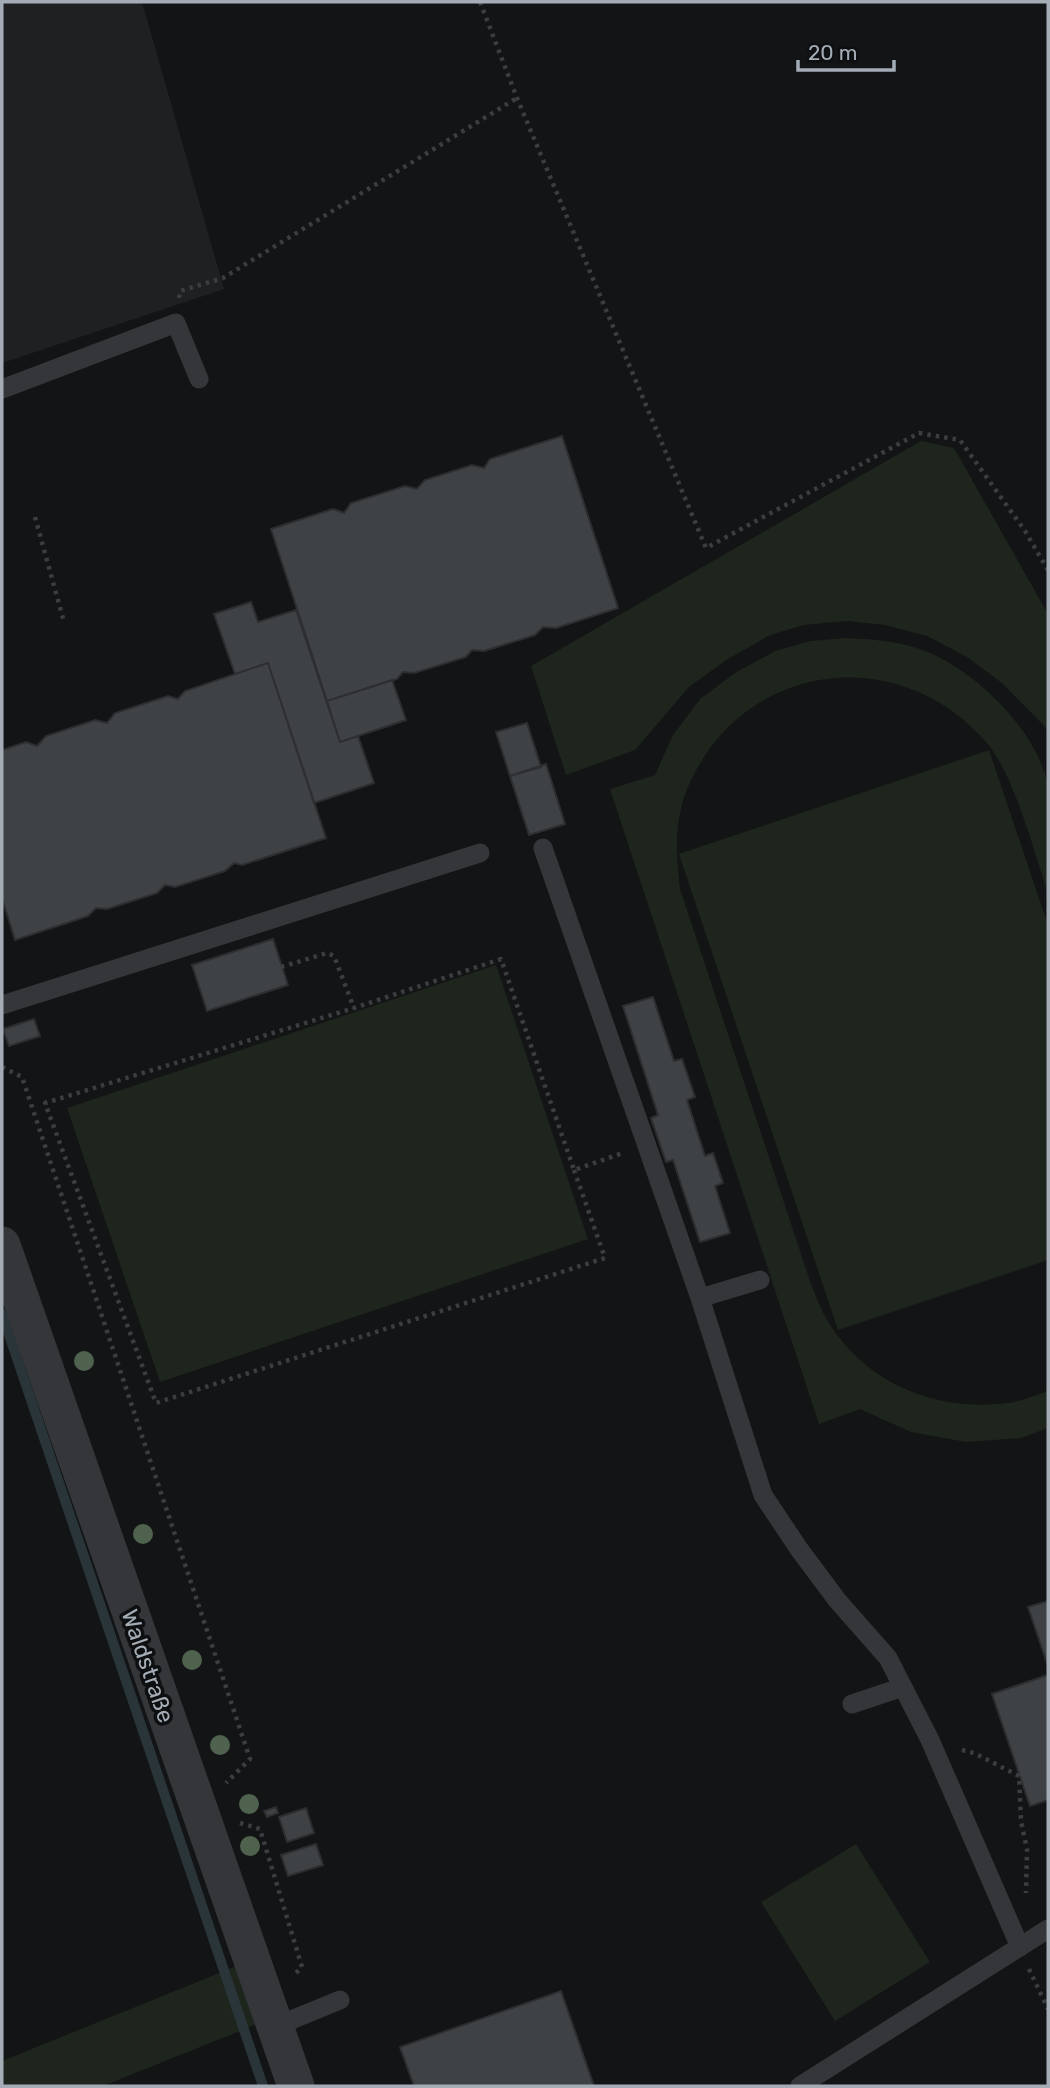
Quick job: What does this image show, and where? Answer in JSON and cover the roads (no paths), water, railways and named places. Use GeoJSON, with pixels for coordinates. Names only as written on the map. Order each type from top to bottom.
{"type":"FeatureCollection","features":[{"type":"Feature","properties":{"kind":"street","name":"Waldstraße"},"geometry":{"type":"LineString","coordinates":[[2,1245],[296,2086]]}},
{"type":"Feature","properties":{"kind":"lane"},"geometry":{"type":"LineString","coordinates":[[2,389],[176,323],[199,379]]}},
{"type":"Feature","properties":{"kind":"lane"},"geometry":{"type":"LineString","coordinates":[[543,848],[700,1298],[763,1495],[837,1600],[888,1658],[930,1740],[1020,1947]]}},
{"type":"Feature","properties":{"kind":"lane"},"geometry":{"type":"LineString","coordinates":[[2,1005],[480,853]]}},
{"type":"Feature","properties":{"kind":"lane"},"geometry":{"type":"LineString","coordinates":[[700,1298],[760,1280]]}},
{"type":"Feature","properties":{"kind":"lane"},"geometry":{"type":"LineString","coordinates":[[852,1704],[903,1687]]}},
{"type":"Feature","properties":{"kind":"lane"},"geometry":{"type":"LineString","coordinates":[[800,2086],[1048,1929]]}},
{"type":"Feature","properties":{"kind":"lane"},"geometry":{"type":"LineString","coordinates":[[274,2027],[340,2000]]}},
{"type":"Feature","properties":{"kind":"waterway"},"geometry":{"type":"LineString","coordinates":[[2,1314],[263,2086]]}}]}
